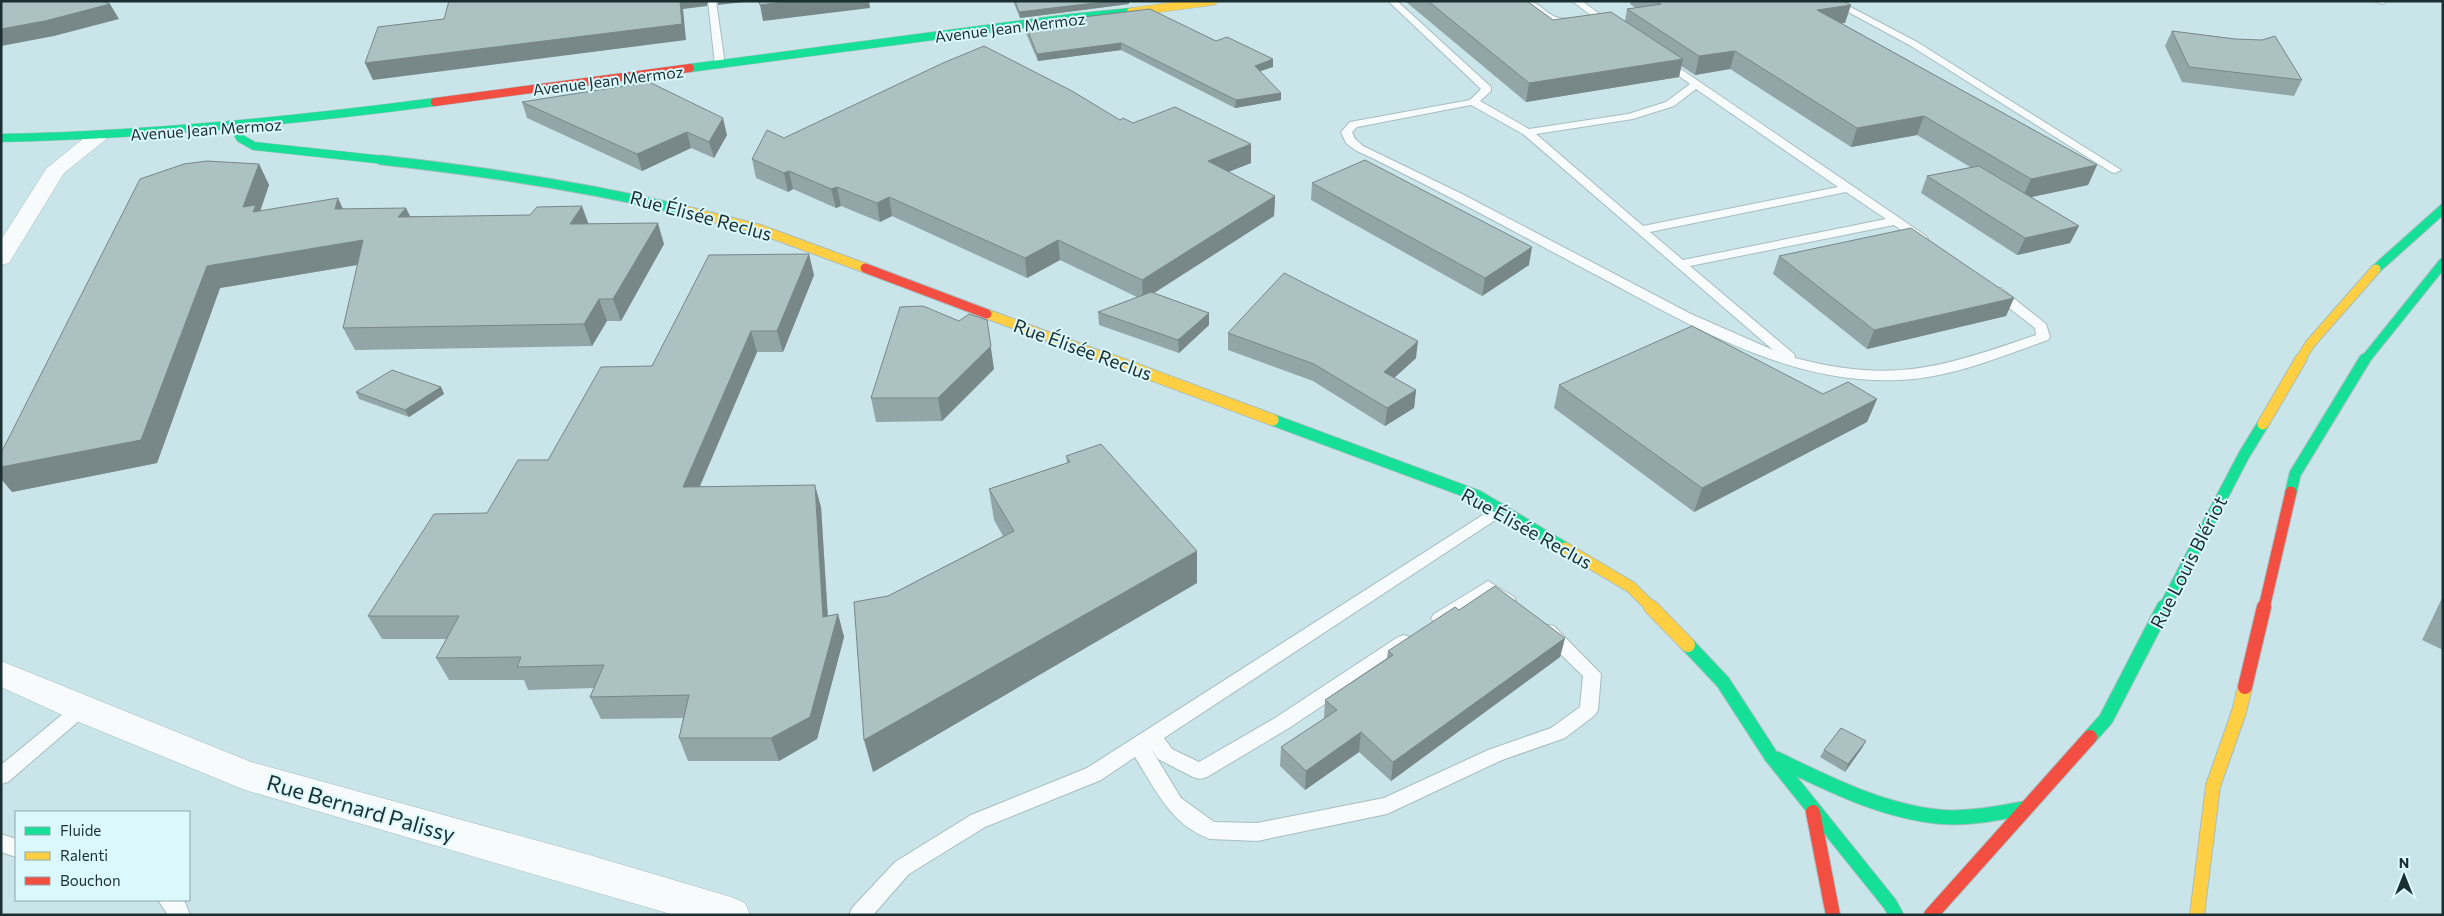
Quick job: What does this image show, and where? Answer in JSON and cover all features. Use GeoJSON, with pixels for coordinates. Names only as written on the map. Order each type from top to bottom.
{"type":"FeatureCollection","features":[{"type":"Feature","properties":{"kind":"main road","name":"Avenue Jean Mermoz"},"geometry":{"type":"LineString","coordinates":[[1,138],[97,137],[236,128],[384,111],[1070,18],[1213,1]]}},
{"type":"Feature","properties":{"kind":"main road","name":"Rue Élisée Reclus"},"geometry":{"type":"LineString","coordinates":[[236,128],[240,138],[254,146],[534,178],[615,192],[759,229],[1469,492],[1631,587],[1723,682],[1771,756],[1896,915]]}},
{"type":"Feature","properties":{"kind":"main road","name":"Rue Louis Blériot"},"geometry":{"type":"LineString","coordinates":[[1931,915],[2106,719],[2244,455],[2310,344],[2367,278],[2443,209]]}},
{"type":"Feature","properties":{"kind":"main road"},"geometry":{"type":"LineString","coordinates":[[2197,915],[2213,786],[2239,712],[2295,474],[2368,355],[2443,263]]}},
{"type":"Feature","properties":{"kind":"main road"},"geometry":{"type":"LineString","coordinates":[[1771,756],[1866,800],[1900,810],[1944,817],[1984,815],[2026,808]]}},
{"type":"Feature","properties":{"kind":"main road","name":"Rue Élisée Reclus"},"geometry":{"type":"LineString","coordinates":[[1812,806],[1833,915]]}},
{"type":"Feature","properties":{"kind":"street"},"geometry":{"type":"LineString","coordinates":[[1,258],[56,169],[97,137]]}},
{"type":"Feature","properties":{"kind":"street","name":"Rue Bernard Palissy"},"geometry":{"type":"LineString","coordinates":[[1,673],[81,709],[245,775],[586,871],[731,915]]}},
{"type":"Feature","properties":{"kind":"lane"},"geometry":{"type":"LineString","coordinates":[[712,1],[720,65]]}},
{"type":"Feature","properties":{"kind":"lane"},"geometry":{"type":"LineString","coordinates":[[1392,1],[1487,89],[1473,102],[1354,124],[1346,132],[1350,141],[1359,148],[1714,331],[1798,365],[1857,375],[1897,376],[1941,372],[2043,337],[2041,327],[1988,286]]}},
{"type":"Feature","properties":{"kind":"lane"},"geometry":{"type":"LineString","coordinates":[[1527,1],[1556,21],[1565,23],[1601,18]]}},
{"type":"Feature","properties":{"kind":"lane"},"geometry":{"type":"LineString","coordinates":[[1576,1],[1625,35]]}},
{"type":"Feature","properties":{"kind":"lane"},"geometry":{"type":"LineString","coordinates":[[1832,1],[1914,44],[2115,170]]}},
{"type":"Feature","properties":{"kind":"lane"},"geometry":{"type":"LineString","coordinates":[[2378,1],[2383,1]]}},
{"type":"Feature","properties":{"kind":"lane"},"geometry":{"type":"LineString","coordinates":[[1656,57],[1933,247]]}},
{"type":"Feature","properties":{"kind":"lane"},"geometry":{"type":"LineString","coordinates":[[1527,132],[1629,117],[1670,104],[1696,84]]}},
{"type":"Feature","properties":{"kind":"lane"},"geometry":{"type":"LineString","coordinates":[[1473,102],[1527,132],[1798,365]]}},
{"type":"Feature","properties":{"kind":"lane"},"geometry":{"type":"LineString","coordinates":[[1640,230],[1848,188]]}},
{"type":"Feature","properties":{"kind":"lane"},"geometry":{"type":"LineString","coordinates":[[1680,264],[1896,221]]}},
{"type":"Feature","properties":{"kind":"lane"},"geometry":{"type":"LineString","coordinates":[[859,915],[902,868],[978,822],[1094,774],[1500,509]]}},
{"type":"Feature","properties":{"kind":"lane"},"geometry":{"type":"LineString","coordinates":[[1145,740],[1165,754],[1200,771],[1282,723],[1488,586],[1518,609]]}},
{"type":"Feature","properties":{"kind":"lane"},"geometry":{"type":"LineString","coordinates":[[1145,740],[1174,804],[1210,830],[1257,832],[1388,806],[1495,755],[1558,733],[1589,710],[1592,674],[1557,637],[1534,620]]}},
{"type":"Feature","properties":{"kind":"lane"},"geometry":{"type":"LineString","coordinates":[[1,776],[81,709]]}},
{"type":"Feature","properties":{"kind":"lane"},"geometry":{"type":"LineString","coordinates":[[1,843],[15,848]]}},
{"type":"Feature","properties":{"kind":"lane"},"geometry":{"type":"LineString","coordinates":[[169,901],[177,907],[179,915]]}},
{"type":"Feature","properties":{"kind":"building"},"geometry":{"type":"Polygon","coordinates":[[[1,1],[103,1],[110,4],[45,21],[1,29],[1,1]]]}},
{"type":"Feature","properties":{"kind":"building"},"geometry":{"type":"Polygon","coordinates":[[[449,1],[680,1],[682,24],[365,63],[378,27],[444,19],[449,1]]]}},
{"type":"Feature","properties":{"kind":"building"},"geometry":{"type":"Polygon","coordinates":[[[759,1],[791,1],[760,5],[759,1]]]}},
{"type":"Feature","properties":{"kind":"building"},"geometry":{"type":"Polygon","coordinates":[[[1015,1],[1111,1],[1019,12],[1015,1]]]}},
{"type":"Feature","properties":{"kind":"building"},"geometry":{"type":"Polygon","coordinates":[[[1428,1],[1527,1],[1553,20],[1611,12],[1683,59],[1529,83],[1428,1]]]}},
{"type":"Feature","properties":{"kind":"building"},"geometry":{"type":"Polygon","coordinates":[[[1656,1],[1843,1],[1851,5],[1817,10],[2097,165],[2031,179],[1924,116],[1857,128],[1735,51],[1699,56],[1627,9],[1661,4],[1656,1]]]}},
{"type":"Feature","properties":{"kind":"building"},"geometry":{"type":"Polygon","coordinates":[[[1150,9],[1216,41],[1227,37],[1273,59],[1255,66],[1281,93],[1236,100],[1121,43],[1037,54],[1025,24],[1150,9]]]}},
{"type":"Feature","properties":{"kind":"building"},"geometry":{"type":"Polygon","coordinates":[[[2172,31],[2235,39],[2262,40],[2275,36],[2302,80],[2189,67],[2172,31]]]}},
{"type":"Feature","properties":{"kind":"building"},"geometry":{"type":"Polygon","coordinates":[[[984,46],[1072,91],[1120,120],[1123,118],[1133,123],[1175,107],[1251,144],[1208,161],[1275,196],[1142,280],[1058,240],[1025,258],[889,197],[877,203],[837,187],[831,189],[789,171],[784,173],[752,159],[767,130],[784,138],[943,63],[984,46]]]}},
{"type":"Feature","properties":{"kind":"building"},"geometry":{"type":"Polygon","coordinates":[[[649,82],[723,118],[709,142],[687,132],[637,154],[522,102],[649,82]]]}},
{"type":"Feature","properties":{"kind":"building"},"geometry":{"type":"Polygon","coordinates":[[[1365,160],[1532,247],[1485,278],[1312,183],[1365,160]]]}},
{"type":"Feature","properties":{"kind":"building"},"geometry":{"type":"Polygon","coordinates":[[[207,161],[259,164],[243,207],[256,205],[253,212],[338,198],[335,209],[406,208],[398,217],[530,215],[537,207],[582,206],[570,224],[658,223],[613,299],[599,299],[584,324],[343,328],[363,240],[207,266],[141,440],[1,467],[1,453],[140,179],[184,164],[207,161]]]}},
{"type":"Feature","properties":{"kind":"building"},"geometry":{"type":"Polygon","coordinates":[[[1979,166],[2079,226],[2025,238],[1927,176],[1979,166]]]}},
{"type":"Feature","properties":{"kind":"building"},"geometry":{"type":"Polygon","coordinates":[[[1911,228],[2014,298],[1874,330],[1779,256],[1911,228]]]}},
{"type":"Feature","properties":{"kind":"building"},"geometry":{"type":"Polygon","coordinates":[[[809,254],[777,331],[751,331],[683,487],[815,485],[823,617],[838,614],[810,717],[771,738],[679,738],[689,695],[590,697],[604,665],[517,667],[521,657],[436,658],[459,616],[368,616],[434,514],[487,513],[518,460],[548,460],[601,367],[652,366],[709,255],[809,254]]]}},
{"type":"Feature","properties":{"kind":"building"},"geometry":{"type":"Polygon","coordinates":[[[1284,273],[1418,341],[1384,372],[1416,390],[1387,408],[1314,364],[1228,333],[1284,273]]]}},
{"type":"Feature","properties":{"kind":"building"},"geometry":{"type":"Polygon","coordinates":[[[1151,292],[1209,313],[1178,340],[1098,312],[1151,292]]]}},
{"type":"Feature","properties":{"kind":"building"},"geometry":{"type":"Polygon","coordinates":[[[923,306],[959,321],[969,314],[987,320],[991,346],[938,398],[871,398],[900,307],[923,306]]]}},
{"type":"Feature","properties":{"kind":"building"},"geometry":{"type":"Polygon","coordinates":[[[1692,326],[1823,394],[1848,382],[1877,399],[1702,488],[1559,385],[1692,326]]]}},
{"type":"Feature","properties":{"kind":"building"},"geometry":{"type":"Polygon","coordinates":[[[392,370],[441,387],[405,410],[356,392],[392,370]]]}},
{"type":"Feature","properties":{"kind":"building"},"geometry":{"type":"Polygon","coordinates":[[[1101,444],[1197,551],[864,740],[854,602],[888,596],[1014,531],[989,489],[1070,462],[1066,456],[1101,444]]]}},
{"type":"Feature","properties":{"kind":"building"},"geometry":{"type":"Polygon","coordinates":[[[1495,586],[1565,638],[1393,762],[1361,732],[1306,771],[1281,747],[1337,710],[1325,700],[1393,655],[1388,651],[1455,607],[1459,610],[1495,586]]]}},
{"type":"Feature","properties":{"kind":"building"},"geometry":{"type":"Polygon","coordinates":[[[1841,728],[1866,741],[1848,764],[1824,750],[1841,728]]]}},
{"type":"Feature","properties":{"kind":"traffic: fast"},"geometry":{"type":"LineString","coordinates":[[690,68],[1070,18],[1131,12]]}},
{"type":"Feature","properties":{"kind":"traffic: fast"},"geometry":{"type":"LineString","coordinates":[[1,138],[110,135],[219,127],[435,102]]}},
{"type":"Feature","properties":{"kind":"traffic: fast"},"geometry":{"type":"LineString","coordinates":[[235,128],[240,138],[254,146],[415,163],[521,177],[574,186],[679,209]]}},
{"type":"Feature","properties":{"kind":"traffic: fast"},"geometry":{"type":"LineString","coordinates":[[2376,269],[2443,209]]}},
{"type":"Feature","properties":{"kind":"traffic: fast"},"geometry":{"type":"LineString","coordinates":[[2291,492],[2295,474],[2368,355],[2443,263]]}},
{"type":"Feature","properties":{"kind":"traffic: fast"},"geometry":{"type":"LineString","coordinates":[[1273,420],[1478,496],[1565,548]]}},
{"type":"Feature","properties":{"kind":"traffic: fast"},"geometry":{"type":"LineString","coordinates":[[2090,737],[2106,719],[2244,455],[2263,424]]}},
{"type":"Feature","properties":{"kind":"traffic: fast"},"geometry":{"type":"LineString","coordinates":[[1688,645],[1723,682],[1771,756],[1890,904],[1896,915]]}},
{"type":"Feature","properties":{"kind":"traffic: fast"},"geometry":{"type":"LineString","coordinates":[[1777,759],[1857,796],[1920,814],[1963,817],[2026,808]]}},
{"type":"Feature","properties":{"kind":"traffic: slow"},"geometry":{"type":"LineString","coordinates":[[1131,12],[1213,1]]}},
{"type":"Feature","properties":{"kind":"traffic: slow"},"geometry":{"type":"LineString","coordinates":[[679,209],[759,229],[865,268]]}},
{"type":"Feature","properties":{"kind":"traffic: slow"},"geometry":{"type":"LineString","coordinates":[[2263,424],[2310,344],[2376,269]]}},
{"type":"Feature","properties":{"kind":"traffic: slow"},"geometry":{"type":"LineString","coordinates":[[987,314],[1273,420]]}},
{"type":"Feature","properties":{"kind":"traffic: slow"},"geometry":{"type":"LineString","coordinates":[[1565,548],[1631,587],[1688,645]]}},
{"type":"Feature","properties":{"kind":"traffic: slow"},"geometry":{"type":"LineString","coordinates":[[2197,915],[2213,786],[2239,712],[2245,687]]}},
{"type":"Feature","properties":{"kind":"traffic: jam"},"geometry":{"type":"LineString","coordinates":[[435,102],[690,68]]}},
{"type":"Feature","properties":{"kind":"traffic: jam"},"geometry":{"type":"LineString","coordinates":[[865,268],[987,314]]}},
{"type":"Feature","properties":{"kind":"traffic: jam"},"geometry":{"type":"LineString","coordinates":[[2245,687],[2291,492]]}},
{"type":"Feature","properties":{"kind":"traffic: jam"},"geometry":{"type":"LineString","coordinates":[[1931,915],[2090,737]]}},
{"type":"Feature","properties":{"kind":"traffic: jam"},"geometry":{"type":"LineString","coordinates":[[1813,812],[1833,915]]}}]}
